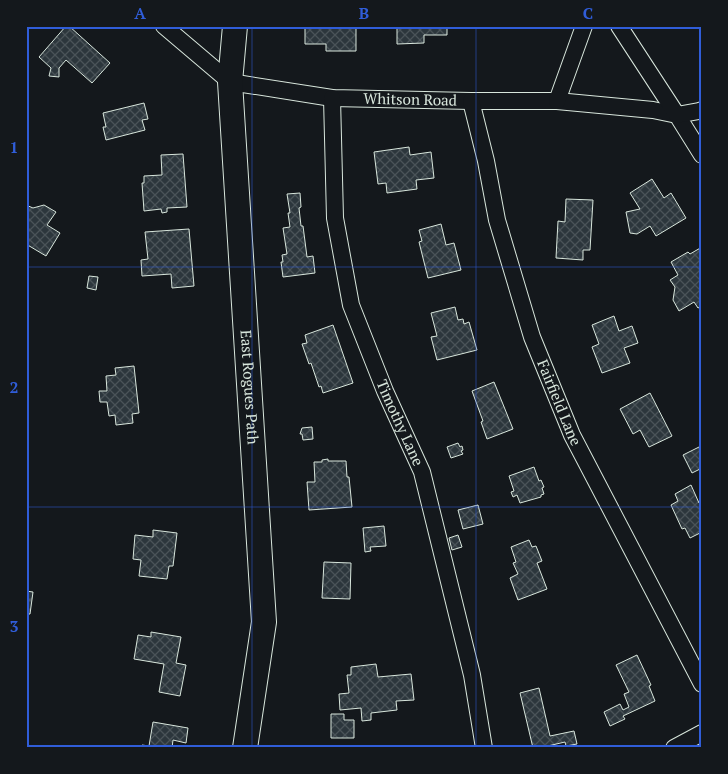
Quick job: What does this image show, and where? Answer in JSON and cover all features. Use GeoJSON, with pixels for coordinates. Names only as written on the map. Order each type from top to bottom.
{"type":"FeatureCollection","features":[{"type":"Feature","properties":{"kind":"street"},"geometry":{"type":"LineString","coordinates":[[164,26],[230,82]]}},
{"type":"Feature","properties":{"kind":"street","name":"East Rogues Path"},"geometry":{"type":"LineString","coordinates":[[235,26],[230,82],[264,622],[245,748]]}},
{"type":"Feature","properties":{"kind":"street"},"geometry":{"type":"LineString","coordinates":[[557,101],[584,26]]}},
{"type":"Feature","properties":{"kind":"street"},"geometry":{"type":"LineString","coordinates":[[619,26],[702,156]]}},
{"type":"Feature","properties":{"kind":"street","name":"Whitson Road"},"geometry":{"type":"LineString","coordinates":[[230,82],[332,98],[557,101],[653,110],[677,115]]}},
{"type":"Feature","properties":{"kind":"street","name":"Timothy Lane"},"geometry":{"type":"LineString","coordinates":[[332,98],[336,218],[351,304],[385,391],[422,472],[472,675],[484,748]]}},
{"type":"Feature","properties":{"kind":"street","name":"Fairfield Lane"},"geometry":{"type":"LineString","coordinates":[[471,101],[486,161],[497,220],[536,346],[572,434],[702,684]]}},
{"type":"Feature","properties":{"kind":"street"},"geometry":{"type":"LineString","coordinates":[[677,115],[702,110]]}},
{"type":"Feature","properties":{"kind":"street"},"geometry":{"type":"LineString","coordinates":[[674,748],[702,733]]}},
{"type":"Feature","properties":{"kind":"building"},"geometry":{"type":"Polygon","coordinates":[[[66,26],[69,26],[110,63],[92,83],[66,60],[59,68],[59,77],[49,76],[51,68],[39,57],[66,26]]]}},
{"type":"Feature","properties":{"kind":"building"},"geometry":{"type":"Polygon","coordinates":[[[305,26],[356,26],[356,51],[326,51],[326,44],[305,44],[305,26]]]}},
{"type":"Feature","properties":{"kind":"building"},"geometry":{"type":"Polygon","coordinates":[[[397,26],[447,26],[447,35],[424,35],[424,43],[397,44],[397,26]]]}},
{"type":"Feature","properties":{"kind":"building"},"geometry":{"type":"Polygon","coordinates":[[[144,103],[148,119],[142,120],[145,130],[106,140],[103,127],[106,127],[103,113],[144,103]]]}},
{"type":"Feature","properties":{"kind":"building"},"geometry":{"type":"Polygon","coordinates":[[[409,147],[410,155],[431,152],[434,178],[416,180],[417,189],[387,193],[386,183],[378,184],[374,152],[409,147]]]}},
{"type":"Feature","properties":{"kind":"building"},"geometry":{"type":"Polygon","coordinates":[[[183,154],[187,207],[167,208],[167,212],[162,213],[161,209],[144,211],[142,183],[144,183],[144,176],[162,175],[161,155],[183,154]]]}},
{"type":"Feature","properties":{"kind":"building"},"geometry":{"type":"Polygon","coordinates":[[[652,179],[664,198],[671,193],[686,218],[656,236],[650,226],[637,234],[630,233],[626,212],[640,209],[630,193],[652,179]]]}},
{"type":"Feature","properties":{"kind":"building"},"geometry":{"type":"Polygon","coordinates":[[[300,193],[301,226],[303,226],[307,257],[313,256],[315,273],[283,277],[282,255],[287,254],[283,228],[290,227],[287,194],[300,193]]]}},
{"type":"Feature","properties":{"kind":"building"},"geometry":{"type":"Polygon","coordinates":[[[566,199],[593,200],[590,250],[583,250],[583,260],[556,258],[558,221],[565,222],[566,199]]]}},
{"type":"Feature","properties":{"kind":"building"},"geometry":{"type":"Polygon","coordinates":[[[26,205],[33,208],[44,205],[56,212],[47,225],[60,233],[46,256],[26,244],[26,205]]]}},
{"type":"Feature","properties":{"kind":"building"},"geometry":{"type":"Polygon","coordinates":[[[441,224],[446,245],[454,243],[461,270],[428,278],[419,242],[422,241],[419,230],[441,224]]]}},
{"type":"Feature","properties":{"kind":"building"},"geometry":{"type":"Polygon","coordinates":[[[189,229],[194,286],[172,288],[171,274],[142,276],[141,260],[148,259],[145,232],[189,229]]]}},
{"type":"Feature","properties":{"kind":"building"},"geometry":{"type":"Polygon","coordinates":[[[702,247],[702,306],[698,308],[694,302],[679,311],[673,300],[675,287],[670,280],[678,275],[671,262],[688,252],[690,254],[702,247]]]}},
{"type":"Feature","properties":{"kind":"building"},"geometry":{"type":"Polygon","coordinates":[[[89,276],[98,277],[96,290],[87,288],[89,276]]]}},
{"type":"Feature","properties":{"kind":"building"},"geometry":{"type":"Polygon","coordinates":[[[455,307],[458,320],[463,319],[464,324],[469,322],[477,350],[437,360],[431,337],[437,336],[431,313],[455,307]]]}},
{"type":"Feature","properties":{"kind":"building"},"geometry":{"type":"Polygon","coordinates":[[[614,316],[619,331],[632,326],[638,343],[624,348],[630,363],[602,373],[592,347],[599,344],[592,325],[614,316]]]}},
{"type":"Feature","properties":{"kind":"building"},"geometry":{"type":"Polygon","coordinates":[[[333,325],[353,383],[323,393],[302,344],[307,343],[305,335],[333,325]]]}},
{"type":"Feature","properties":{"kind":"building"},"geometry":{"type":"Polygon","coordinates":[[[134,366],[139,413],[132,414],[133,423],[116,425],[115,415],[109,416],[107,402],[100,402],[99,391],[107,391],[106,376],[116,375],[115,368],[134,366]]]}},
{"type":"Feature","properties":{"kind":"building"},"geometry":{"type":"Polygon","coordinates":[[[494,382],[513,429],[487,439],[481,422],[483,421],[472,391],[494,382]]]}},
{"type":"Feature","properties":{"kind":"building"},"geometry":{"type":"Polygon","coordinates":[[[650,393],[672,436],[649,447],[640,430],[633,434],[620,409],[650,393]]]}},
{"type":"Feature","properties":{"kind":"building"},"geometry":{"type":"Polygon","coordinates":[[[312,427],[313,439],[303,440],[302,434],[300,434],[302,428],[312,427]]]}},
{"type":"Feature","properties":{"kind":"building"},"geometry":{"type":"Polygon","coordinates":[[[458,443],[460,447],[462,446],[463,450],[461,451],[463,454],[451,458],[447,447],[458,443]]]}},
{"type":"Feature","properties":{"kind":"building"},"geometry":{"type":"Polygon","coordinates":[[[701,446],[702,468],[692,473],[683,455],[701,446]]]}},
{"type":"Feature","properties":{"kind":"building"},"geometry":{"type":"Polygon","coordinates":[[[328,459],[328,461],[346,461],[352,507],[309,510],[307,482],[315,482],[314,462],[322,462],[322,460],[328,459]]]}},
{"type":"Feature","properties":{"kind":"building"},"geometry":{"type":"Polygon","coordinates":[[[534,467],[539,481],[541,480],[544,487],[542,488],[544,494],[541,497],[520,503],[517,495],[513,497],[511,492],[514,491],[509,476],[534,467]]]}},
{"type":"Feature","properties":{"kind":"building"},"geometry":{"type":"Polygon","coordinates":[[[691,485],[699,503],[702,501],[702,532],[690,538],[685,528],[682,529],[671,505],[678,501],[675,494],[691,485]]]}},
{"type":"Feature","properties":{"kind":"building"},"geometry":{"type":"Polygon","coordinates":[[[478,505],[483,524],[463,529],[458,510],[478,505]]]}},
{"type":"Feature","properties":{"kind":"building"},"geometry":{"type":"Polygon","coordinates":[[[384,526],[386,546],[370,547],[371,551],[365,552],[363,528],[384,526]]]}},
{"type":"Feature","properties":{"kind":"building"},"geometry":{"type":"Polygon","coordinates":[[[153,530],[177,533],[173,566],[169,566],[167,579],[139,576],[141,560],[133,559],[135,535],[153,537],[153,530]]]}},
{"type":"Feature","properties":{"kind":"building"},"geometry":{"type":"Polygon","coordinates":[[[458,535],[462,547],[452,550],[449,538],[458,535]]]}},
{"type":"Feature","properties":{"kind":"building"},"geometry":{"type":"Polygon","coordinates":[[[529,540],[532,547],[536,546],[542,561],[537,563],[547,589],[518,600],[510,578],[518,574],[513,563],[516,562],[511,547],[529,540]]]}},
{"type":"Feature","properties":{"kind":"building"},"geometry":{"type":"Polygon","coordinates":[[[324,562],[351,563],[350,599],[322,598],[324,562]]]}},
{"type":"Feature","properties":{"kind":"building"},"geometry":{"type":"Polygon","coordinates":[[[26,591],[33,592],[30,614],[26,614],[26,591]]]}},
{"type":"Feature","properties":{"kind":"building"},"geometry":{"type":"Polygon","coordinates":[[[151,632],[181,637],[176,663],[186,665],[180,696],[159,692],[164,664],[134,659],[138,635],[151,637],[151,632]]]}},
{"type":"Feature","properties":{"kind":"building"},"geometry":{"type":"Polygon","coordinates":[[[637,655],[651,685],[649,686],[655,701],[623,716],[625,719],[610,726],[604,712],[620,704],[623,710],[629,707],[624,694],[629,692],[616,665],[637,655]]]}},
{"type":"Feature","properties":{"kind":"building"},"geometry":{"type":"Polygon","coordinates":[[[376,664],[378,677],[411,674],[414,700],[396,701],[397,710],[371,713],[371,720],[362,721],[361,708],[340,710],[339,694],[349,693],[347,675],[351,675],[351,667],[376,664]]]}},
{"type":"Feature","properties":{"kind":"building"},"geometry":{"type":"Polygon","coordinates":[[[539,688],[550,736],[574,731],[577,744],[566,746],[565,742],[533,748],[520,693],[539,688]]]}},
{"type":"Feature","properties":{"kind":"building"},"geometry":{"type":"Polygon","coordinates":[[[331,714],[344,714],[344,720],[354,720],[354,738],[331,738],[331,714]]]}},
{"type":"Feature","properties":{"kind":"building"},"geometry":{"type":"Polygon","coordinates":[[[153,722],[188,728],[186,743],[173,740],[172,748],[141,748],[142,745],[149,746],[153,722]]]}}]}
